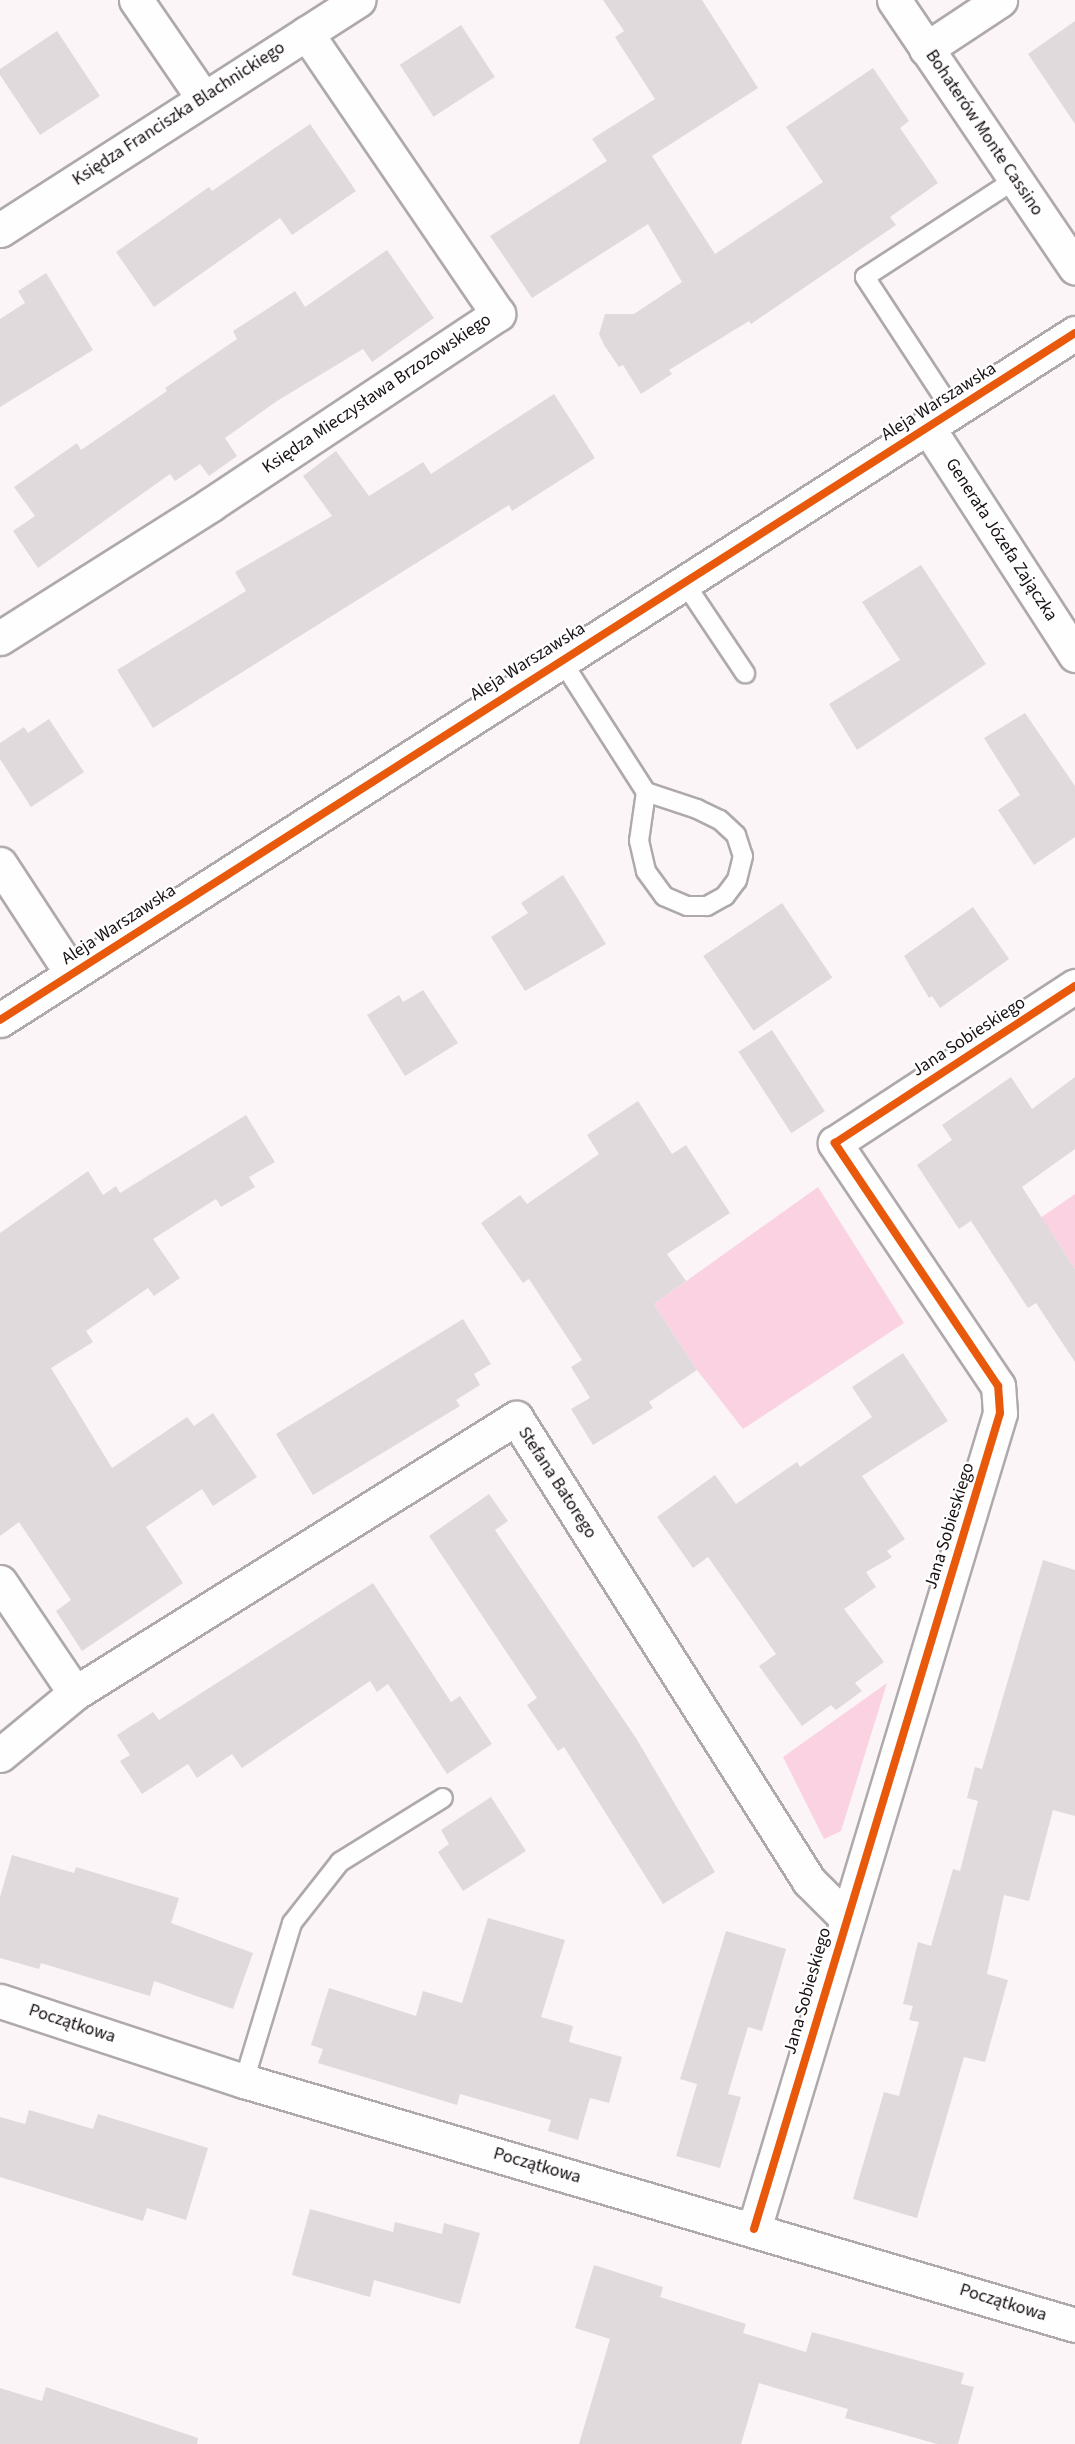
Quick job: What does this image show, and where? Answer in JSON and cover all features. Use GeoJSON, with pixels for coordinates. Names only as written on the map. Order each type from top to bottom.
{"type":"FeatureCollection","features":[{"type":"Feature","properties":{"kind":"street"},"geometry":{"type":"LineString","coordinates":[[136,0],[203,98]]}},
{"type":"Feature","properties":{"kind":"street","name":"Księdza Franciszka Blachnickiego"},"geometry":{"type":"LineString","coordinates":[[0,230],[358,0]]}},
{"type":"Feature","properties":{"kind":"street","name":"Bohaterów Monte Cassino"},"geometry":{"type":"LineString","coordinates":[[894,0],[1075,267]]}},
{"type":"Feature","properties":{"kind":"street"},"geometry":{"type":"LineString","coordinates":[[926,49],[1000,0]]}},
{"type":"Feature","properties":{"kind":"street","name":"Księdza Mieczysława Brzozowskiego"},"geometry":{"type":"LineString","coordinates":[[0,638],[210,505],[498,314],[306,33]]}},
{"type":"Feature","properties":{"kind":"street","name":"Aleja Warszawska"},"geometry":{"type":"LineString","coordinates":[[0,1020],[560,658],[684,582],[1075,333]]}},
{"type":"Feature","properties":{"kind":"street","name":"Generała Józefa Zajączka"},"geometry":{"type":"LineString","coordinates":[[940,418],[1075,655]]}},
{"type":"Feature","properties":{"kind":"street"},"geometry":{"type":"LineString","coordinates":[[0,864],[72,974]]}},
{"type":"Feature","properties":{"kind":"street","name":"Jana Sobieskiego"},"geometry":{"type":"LineString","coordinates":[[754,2229],[996,1426],[1000,1398],[991,1374],[836,1143],[1075,986]]}},
{"type":"Feature","properties":{"kind":"street","name":"Stefana Batorego"},"geometry":{"type":"LineString","coordinates":[[0,1755],[75,1693],[516,1419],[809,1881],[846,1918]]}},
{"type":"Feature","properties":{"kind":"street"},"geometry":{"type":"LineString","coordinates":[[0,1582],[75,1693]]}},
{"type":"Feature","properties":{"kind":"street","name":"Początkowa"},"geometry":{"type":"LineString","coordinates":[[0,2001],[244,2081],[1075,2325]]}},
{"type":"Feature","properties":{"kind":"lane"},"geometry":{"type":"LineString","coordinates":[[940,418],[866,277],[1016,179]]}},
{"type":"Feature","properties":{"kind":"lane"},"geometry":{"type":"LineString","coordinates":[[684,582],[745,673]]}},
{"type":"Feature","properties":{"kind":"lane"},"geometry":{"type":"LineString","coordinates":[[560,658],[646,792],[697,809],[720,820],[736,835],[743,856],[736,880],[725,896],[706,906],[687,906],[664,896],[646,872],[639,841],[646,792]]}},
{"type":"Feature","properties":{"kind":"lane"},"geometry":{"type":"LineString","coordinates":[[244,2081],[292,1923],[340,1862],[443,1798]]}},
{"type":"Feature","properties":{"kind":"shaded area"},"geometry":{"type":"Polygon","coordinates":[[[818,1187],[904,1323],[743,1429],[697,1370],[654,1304],[818,1187]]]}},
{"type":"Feature","properties":{"kind":"shaded area"},"geometry":{"type":"Polygon","coordinates":[[[1075,1194],[1075,1269],[1049,1229],[998,1262],[991,1252],[1075,1194]]]}},
{"type":"Feature","properties":{"kind":"shaded area"},"geometry":{"type":"Polygon","coordinates":[[[887,1683],[841,1831],[824,1839],[783,1757],[887,1683]]]}},
{"type":"Feature","properties":{"kind":"building"},"geometry":{"type":"Polygon","coordinates":[[[603,0],[702,0],[758,88],[652,156],[715,254],[823,182],[786,127],[873,68],[909,121],[900,128],[938,183],[890,217],[896,225],[751,324],[749,321],[669,370],[672,374],[641,394],[623,365],[619,367],[599,334],[605,314],[634,314],[682,282],[648,224],[532,298],[490,236],[607,161],[592,139],[655,99],[615,37],[624,31],[603,0]]]}},
{"type":"Feature","properties":{"kind":"building"},"geometry":{"type":"Polygon","coordinates":[[[1075,21],[1075,124],[1028,54],[1075,21]]]}},
{"type":"Feature","properties":{"kind":"building"},"geometry":{"type":"Polygon","coordinates":[[[461,25],[495,77],[434,117],[400,65],[461,25]]]}},
{"type":"Feature","properties":{"kind":"building"},"geometry":{"type":"Polygon","coordinates":[[[57,31],[100,96],[40,135],[0,75],[0,69],[57,31]]]}},
{"type":"Feature","properties":{"kind":"building"},"geometry":{"type":"Polygon","coordinates":[[[310,124],[356,191],[292,235],[280,218],[154,307],[116,252],[209,187],[212,191],[310,124]]]}},
{"type":"Feature","properties":{"kind":"building"},"geometry":{"type":"Polygon","coordinates":[[[387,250],[434,318],[372,362],[363,349],[277,401],[225,438],[237,456],[209,476],[200,464],[175,481],[170,474],[38,568],[13,531],[35,516],[14,487],[77,443],[81,450],[167,391],[165,388],[237,339],[233,331],[295,291],[305,307],[387,250]]]}},
{"type":"Feature","properties":{"kind":"building"},"geometry":{"type":"Polygon","coordinates":[[[46,273],[93,350],[0,407],[0,319],[25,303],[18,291],[46,273]]]}},
{"type":"Feature","properties":{"kind":"building"},"geometry":{"type":"Polygon","coordinates":[[[554,394],[595,458],[512,511],[509,505],[153,728],[117,670],[246,591],[235,572],[332,516],[303,476],[336,451],[369,496],[423,462],[431,474],[554,394]]]}},
{"type":"Feature","properties":{"kind":"building"},"geometry":{"type":"Polygon","coordinates":[[[921,565],[986,664],[857,750],[829,704],[900,660],[862,602],[921,565]]]}},
{"type":"Feature","properties":{"kind":"building"},"geometry":{"type":"Polygon","coordinates":[[[1025,713],[1075,786],[1075,837],[1034,865],[998,810],[1020,795],[984,738],[1025,713]]]}},
{"type":"Feature","properties":{"kind":"building"},"geometry":{"type":"Polygon","coordinates":[[[49,719],[84,772],[31,807],[0,759],[0,743],[24,727],[28,733],[49,719]]]}},
{"type":"Feature","properties":{"kind":"building"},"geometry":{"type":"Polygon","coordinates":[[[563,875],[606,944],[525,991],[491,937],[528,913],[521,903],[563,875]]]}},
{"type":"Feature","properties":{"kind":"building"},"geometry":{"type":"Polygon","coordinates":[[[782,903],[832,978],[754,1031],[703,956],[782,903]]]}},
{"type":"Feature","properties":{"kind":"building"},"geometry":{"type":"Polygon","coordinates":[[[973,907],[1009,959],[940,1008],[932,996],[929,998],[904,956],[973,907]]]}},
{"type":"Feature","properties":{"kind":"building"},"geometry":{"type":"Polygon","coordinates":[[[423,990],[458,1043],[405,1076],[367,1015],[399,995],[403,1002],[423,990]]]}},
{"type":"Feature","properties":{"kind":"building"},"geometry":{"type":"Polygon","coordinates":[[[772,1030],[825,1111],[791,1133],[738,1052],[772,1030]]]}},
{"type":"Feature","properties":{"kind":"building"},"geometry":{"type":"Polygon","coordinates":[[[1011,1077],[1032,1109],[1075,1077],[1075,1149],[1022,1187],[1075,1269],[1075,1362],[1036,1303],[1028,1308],[971,1221],[959,1229],[917,1165],[952,1140],[942,1125],[1011,1077]]]}},
{"type":"Feature","properties":{"kind":"building"},"geometry":{"type":"Polygon","coordinates":[[[638,1101],[672,1154],[686,1145],[730,1213],[667,1254],[686,1281],[654,1304],[697,1370],[649,1402],[653,1408],[593,1445],[571,1409],[590,1398],[571,1367],[582,1360],[529,1279],[523,1283],[481,1223],[520,1195],[527,1204],[599,1154],[587,1135],[638,1101]]]}},
{"type":"Feature","properties":{"kind":"building"},"geometry":{"type":"Polygon","coordinates":[[[246,1115],[275,1162],[249,1177],[255,1187],[221,1207],[216,1199],[153,1239],[180,1278],[154,1296],[148,1288],[86,1331],[93,1342],[51,1368],[112,1468],[187,1417],[194,1426],[213,1413],[257,1477],[213,1506],[202,1489],[146,1527],[183,1583],[82,1651],[56,1611],[71,1600],[19,1522],[0,1536],[0,1233],[88,1171],[103,1195],[116,1186],[120,1193],[246,1115]]]}},
{"type":"Feature","properties":{"kind":"building"},"geometry":{"type":"Polygon","coordinates":[[[463,1319],[491,1364],[474,1374],[480,1385],[456,1400],[460,1406],[313,1495],[276,1434],[463,1319]]]}},
{"type":"Feature","properties":{"kind":"building"},"geometry":{"type":"Polygon","coordinates":[[[903,1353],[948,1421],[862,1476],[905,1539],[887,1551],[892,1557],[866,1572],[876,1587],[844,1609],[884,1662],[855,1683],[862,1691],[836,1710],[831,1705],[802,1726],[759,1666],[776,1654],[708,1557],[693,1568],[657,1517],[715,1475],[736,1504],[797,1462],[800,1467],[872,1417],[852,1387],[903,1353]]]}},
{"type":"Feature","properties":{"kind":"building"},"geometry":{"type":"Polygon","coordinates":[[[489,1494],[508,1521],[495,1530],[636,1738],[715,1872],[663,1904],[564,1747],[558,1751],[527,1705],[537,1698],[429,1536],[489,1494]]]}},
{"type":"Feature","properties":{"kind":"building"},"geometry":{"type":"Polygon","coordinates":[[[1043,1560],[1075,1570],[1075,1816],[1053,1810],[1029,1901],[1004,1895],[987,1974],[1008,1980],[985,2062],[964,2057],[917,2218],[853,2199],[884,2092],[899,2096],[919,2022],[909,2020],[913,2006],[903,2004],[918,1942],[931,1946],[953,1869],[960,1871],[978,1801],[967,1798],[975,1767],[982,1769],[1043,1560]]]}},
{"type":"Feature","properties":{"kind":"building"},"geometry":{"type":"Polygon","coordinates":[[[373,1583],[451,1702],[460,1696],[492,1744],[447,1774],[388,1684],[377,1692],[370,1681],[242,1768],[232,1754],[197,1778],[188,1764],[142,1794],[120,1761],[130,1755],[117,1735],[153,1712],[159,1720],[373,1583]]]}},
{"type":"Feature","properties":{"kind":"building"},"geometry":{"type":"Polygon","coordinates":[[[491,1797],[526,1851],[463,1891],[438,1852],[449,1844],[441,1830],[491,1797]]]}},
{"type":"Feature","properties":{"kind":"building"},"geometry":{"type":"Polygon","coordinates":[[[12,1855],[74,1873],[76,1867],[179,1898],[171,1923],[253,1953],[233,2009],[154,1981],[150,1996],[41,1963],[39,1969],[0,1958],[0,1897],[12,1855]]]}},
{"type":"Feature","properties":{"kind":"building"},"geometry":{"type":"Polygon","coordinates":[[[488,1918],[565,1940],[541,2017],[573,2026],[569,2042],[622,2057],[609,2103],[590,2098],[578,2140],[548,2131],[551,2120],[460,2094],[457,2105],[318,2063],[323,2049],[311,2045],[329,1988],[416,2016],[423,1991],[462,2003],[488,1918]]]}},
{"type":"Feature","properties":{"kind":"building"},"geometry":{"type":"Polygon","coordinates":[[[726,1931],[786,1949],[762,2031],[748,2027],[728,2094],[741,2097],[720,2168],[676,2156],[697,2084],[680,2079],[726,1931]]]}},
{"type":"Feature","properties":{"kind":"building"},"geometry":{"type":"Polygon","coordinates":[[[29,2110],[93,2129],[98,2114],[208,2148],[186,2220],[147,2208],[143,2221],[0,2177],[0,2117],[25,2124],[29,2110]]]}},
{"type":"Feature","properties":{"kind":"building"},"geometry":{"type":"Polygon","coordinates":[[[310,2209],[393,2232],[395,2222],[442,2234],[444,2223],[480,2233],[460,2304],[374,2280],[370,2297],[292,2275],[310,2209]]]}},
{"type":"Feature","properties":{"kind":"building"},"geometry":{"type":"Polygon","coordinates":[[[594,2265],[663,2287],[660,2297],[746,2324],[743,2333],[806,2352],[812,2332],[964,2373],[961,2384],[974,2387],[958,2444],[937,2444],[845,2418],[848,2409],[759,2383],[741,2444],[579,2444],[610,2339],[575,2328],[594,2265]]]}},
{"type":"Feature","properties":{"kind":"building"},"geometry":{"type":"Polygon","coordinates":[[[46,2387],[198,2438],[197,2444],[0,2444],[0,2388],[42,2401],[46,2387]]]}},
{"type":"Feature","properties":{"kind":"cycle path"},"geometry":{"type":"LineString","coordinates":[[0,1020],[1075,333]]}},
{"type":"Feature","properties":{"kind":"cycle path"},"geometry":{"type":"LineString","coordinates":[[754,2229],[1000,1413],[998,1386],[835,1143],[1075,986]]}}]}
